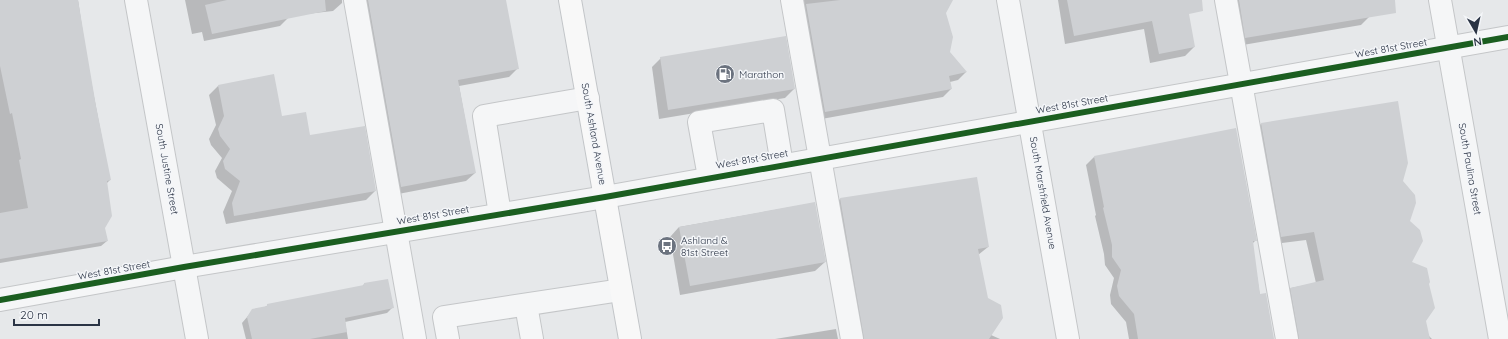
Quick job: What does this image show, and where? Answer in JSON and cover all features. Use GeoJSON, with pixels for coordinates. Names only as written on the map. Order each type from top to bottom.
{"type":"FeatureCollection","features":[{"type":"Feature","properties":{"kind":"main road","name":"South Ashland Avenue"},"geometry":{"type":"LineString","coordinates":[[570,0],[630,339]]}},
{"type":"Feature","properties":{"kind":"street","name":"South Justine Street"},"geometry":{"type":"LineString","coordinates":[[136,0],[197,339]]}},
{"type":"Feature","properties":{"kind":"street"},"geometry":{"type":"LineString","coordinates":[[355,0],[415,339]]}},
{"type":"Feature","properties":{"kind":"street"},"geometry":{"type":"LineString","coordinates":[[792,0],[852,339]]}},
{"type":"Feature","properties":{"kind":"street","name":"South Marshfield Avenue"},"geometry":{"type":"LineString","coordinates":[[1008,0],[1068,339]]}},
{"type":"Feature","properties":{"kind":"street"},"geometry":{"type":"LineString","coordinates":[[1226,0],[1287,339]]}},
{"type":"Feature","properties":{"kind":"street","name":"South Paulina Street"},"geometry":{"type":"LineString","coordinates":[[1440,0],[1500,339]]}},
{"type":"Feature","properties":{"kind":"street","name":"West 81st Street"},"geometry":{"type":"LineString","coordinates":[[0,300],[184,267],[605,196],[1508,37]]}},
{"type":"Feature","properties":{"kind":"street"},"geometry":{"type":"LineString","coordinates":[[500,214],[484,116],[588,98]]}},
{"type":"Feature","properties":{"kind":"street"},"geometry":{"type":"LineString","coordinates":[[709,177],[699,122],[773,110],[782,165]]}},
{"type":"Feature","properties":{"kind":"street"},"geometry":{"type":"LineString","coordinates":[[448,339],[444,317],[622,290]]}},
{"type":"Feature","properties":{"kind":"street"},"geometry":{"type":"LineString","coordinates":[[526,305],[532,339]]}},
{"type":"Feature","properties":{"kind":"building"},"geometry":{"type":"Polygon","coordinates":[[[0,0],[78,0],[96,106],[111,180],[107,181],[112,216],[105,228],[108,241],[0,259],[0,213],[28,208],[19,160],[21,159],[12,113],[10,114],[0,66],[0,0]]]}},
{"type":"Feature","properties":{"kind":"building"},"geometry":{"type":"Polygon","coordinates":[[[227,0],[325,0],[326,11],[212,34],[205,5],[227,0]]]}},
{"type":"Feature","properties":{"kind":"building"},"geometry":{"type":"Polygon","coordinates":[[[368,0],[506,0],[519,69],[458,80],[476,173],[401,187],[368,0]]]}},
{"type":"Feature","properties":{"kind":"building"},"geometry":{"type":"Polygon","coordinates":[[[840,0],[953,0],[946,13],[953,37],[950,52],[967,72],[949,76],[952,89],[825,112],[806,4],[840,0]]]}},
{"type":"Feature","properties":{"kind":"building"},"geometry":{"type":"Polygon","coordinates":[[[1067,0],[1202,0],[1203,11],[1189,14],[1195,47],[1159,54],[1152,21],[1074,36],[1067,0]]]}},
{"type":"Feature","properties":{"kind":"building"},"geometry":{"type":"Polygon","coordinates":[[[1239,0],[1395,0],[1396,13],[1245,38],[1239,0]]]}},
{"type":"Feature","properties":{"kind":"building","name":"Marathon"},"geometry":{"type":"Polygon","coordinates":[[[786,36],[795,89],[668,110],[660,57],[786,36]]]}},
{"type":"Feature","properties":{"kind":"building"},"geometry":{"type":"Polygon","coordinates":[[[274,74],[282,116],[306,112],[310,135],[365,126],[376,191],[234,216],[232,203],[240,181],[225,169],[223,161],[230,149],[220,136],[218,129],[224,116],[218,85],[274,74]]]}},
{"type":"Feature","properties":{"kind":"building"},"geometry":{"type":"Polygon","coordinates":[[[1398,101],[1408,163],[1403,181],[1415,195],[1416,203],[1410,221],[1420,230],[1423,241],[1412,262],[1427,268],[1435,308],[1426,321],[1430,339],[1299,339],[1290,288],[1324,280],[1314,232],[1281,237],[1261,123],[1398,101]]]}},
{"type":"Feature","properties":{"kind":"building"},"geometry":{"type":"Polygon","coordinates":[[[1236,128],[1257,241],[1253,241],[1260,294],[1266,293],[1274,339],[1138,339],[1134,314],[1119,296],[1117,286],[1121,270],[1112,257],[1112,245],[1103,208],[1094,156],[1236,128]]]}},
{"type":"Feature","properties":{"kind":"building"},"geometry":{"type":"Polygon","coordinates":[[[977,177],[989,247],[978,249],[988,298],[1001,305],[1003,318],[989,339],[864,339],[840,198],[977,177]]]}},
{"type":"Feature","properties":{"kind":"building"},"geometry":{"type":"Polygon","coordinates":[[[815,202],[826,262],[690,286],[679,227],[815,202]]]}},
{"type":"Feature","properties":{"kind":"building"},"geometry":{"type":"Polygon","coordinates":[[[388,279],[394,308],[345,318],[347,332],[310,339],[252,339],[247,317],[252,309],[267,306],[267,304],[388,279]]]}},
{"type":"Feature","properties":{"kind":"cycle path"},"geometry":{"type":"LineString","coordinates":[[0,300],[184,267],[605,197],[1508,37]]}},
{"type":"Feature","properties":{"kind":"place","name":"Marathon"},"geometry":{"type":"Point","coordinates":[725,74]}},
{"type":"Feature","properties":{"kind":"place","name":"Ashland & 81st Street"},"geometry":{"type":"Point","coordinates":[667,246]}}]}
